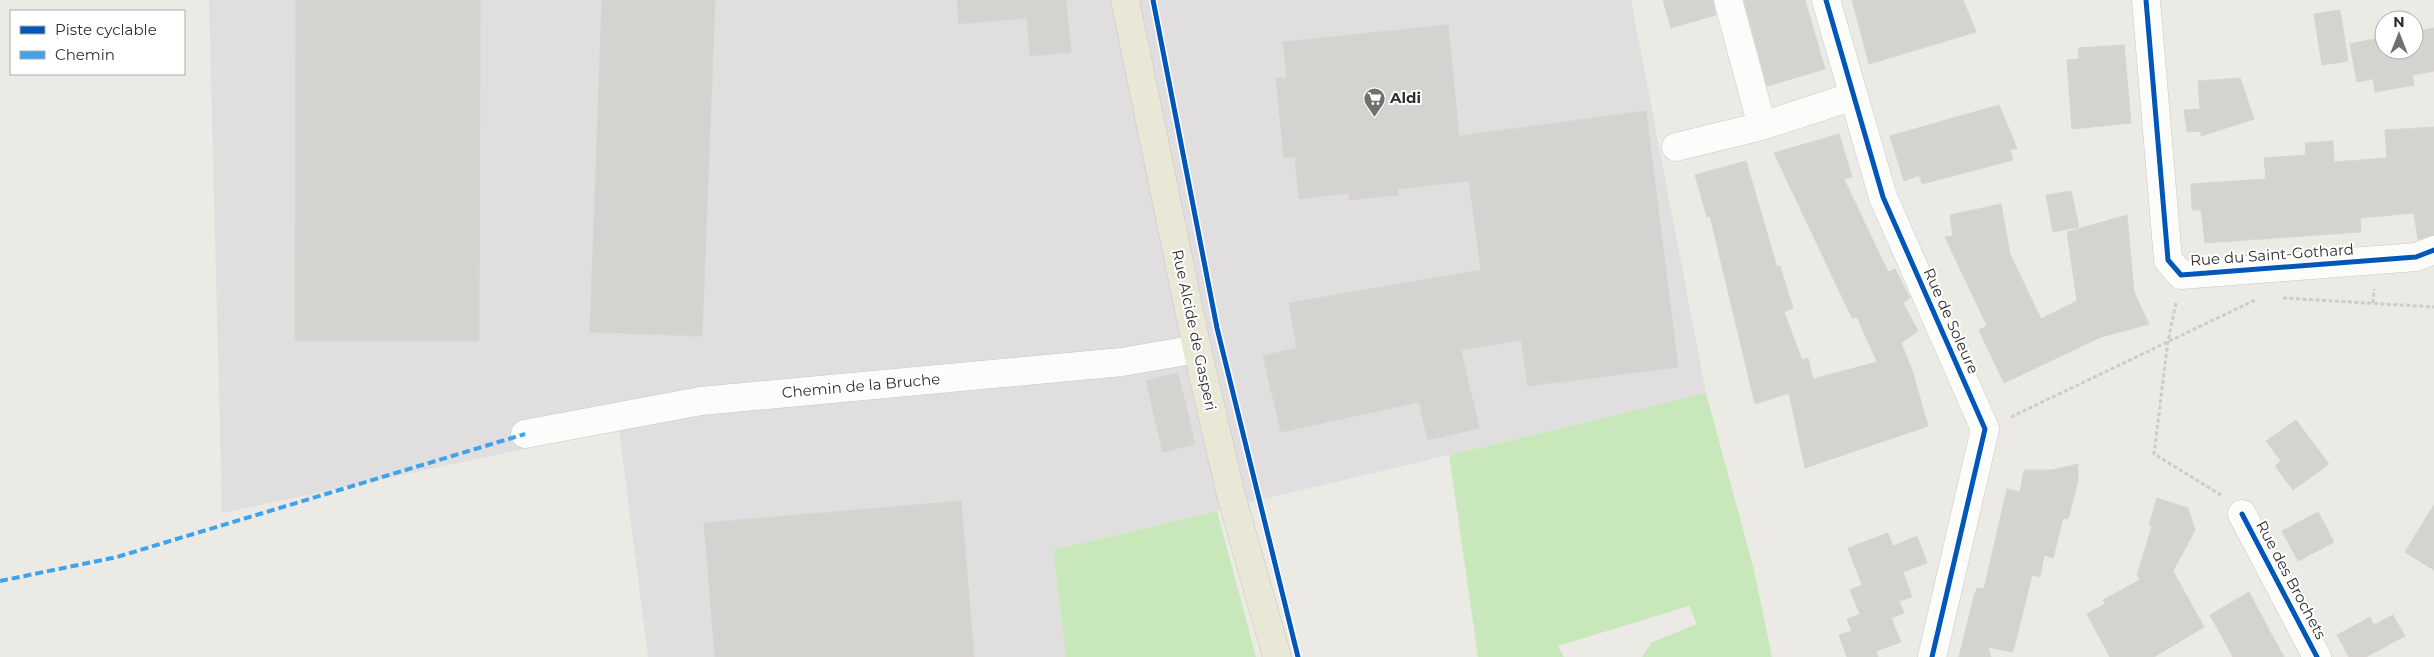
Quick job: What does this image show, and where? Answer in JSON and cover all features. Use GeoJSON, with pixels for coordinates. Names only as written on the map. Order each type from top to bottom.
{"type":"FeatureCollection","features":[{"type":"Feature","properties":{"kind":"main road","name":"Rue Alcide de Gasperi"},"geometry":{"type":"LineString","coordinates":[[1125,0],[1197,349],[1231,495],[1277,657]]}},
{"type":"Feature","properties":{"kind":"street"},"geometry":{"type":"LineString","coordinates":[[1728,0],[1762,126]]}},
{"type":"Feature","properties":{"kind":"street","name":"Rue de Soleure"},"geometry":{"type":"LineString","coordinates":[[1826,0],[1883,197],[1986,429]]}},
{"type":"Feature","properties":{"kind":"street","name":"Rue du Saint-Gothard"},"geometry":{"type":"LineString","coordinates":[[2146,0],[2168,260],[2181,275],[2416,257],[2434,250]]}},
{"type":"Feature","properties":{"kind":"street"},"geometry":{"type":"LineString","coordinates":[[1676,147],[1762,126],[1854,96]]}},
{"type":"Feature","properties":{"kind":"street","name":"Chemin de la Bruche"},"geometry":{"type":"LineString","coordinates":[[525,434],[701,401],[1122,362],[1197,349]]}},
{"type":"Feature","properties":{"kind":"street"},"geometry":{"type":"LineString","coordinates":[[1932,657],[1986,429]]}},
{"type":"Feature","properties":{"kind":"street","name":"Rue des Brochets"},"geometry":{"type":"LineString","coordinates":[[2242,514],[2317,657]]}},
{"type":"Feature","properties":{"kind":"path"},"geometry":{"type":"LineString","coordinates":[[2181,275],[2168,341],[2154,454],[2221,495],[2242,514]]}},
{"type":"Feature","properties":{"kind":"path"},"geometry":{"type":"LineString","coordinates":[[1986,429],[2262,296]]}},
{"type":"Feature","properties":{"kind":"path"},"geometry":{"type":"LineString","coordinates":[[2280,298],[2434,307]]}},
{"type":"Feature","properties":{"kind":"shaded area"},"geometry":{"type":"Polygon","coordinates":[[[209,0],[1631,0],[1706,393],[1053,550],[1066,657],[648,657],[619,429],[222,513],[209,0]]]}},
{"type":"Feature","properties":{"kind":"green space"},"geometry":{"type":"Polygon","coordinates":[[[1706,393],[1754,570],[1772,657],[1642,657],[1652,642],[1697,624],[1689,606],[1558,646],[1564,657],[1478,657],[1449,455],[1706,393]]]}},
{"type":"Feature","properties":{"kind":"green space"},"geometry":{"type":"Polygon","coordinates":[[[1217,511],[1256,657],[1066,657],[1053,550],[1217,511]]]}},
{"type":"Feature","properties":{"kind":"building"},"geometry":{"type":"Polygon","coordinates":[[[296,0],[480,0],[479,341],[295,341],[296,0]]]}},
{"type":"Feature","properties":{"kind":"building"},"geometry":{"type":"Polygon","coordinates":[[[602,0],[715,0],[702,336],[590,332],[602,0]]]}},
{"type":"Feature","properties":{"kind":"building"},"geometry":{"type":"Polygon","coordinates":[[[957,0],[1066,0],[1071,52],[1030,56],[1027,18],[959,24],[957,0]]]}},
{"type":"Feature","properties":{"kind":"building"},"geometry":{"type":"Polygon","coordinates":[[[1663,0],[1713,0],[1716,15],[1671,28],[1663,0]]]}},
{"type":"Feature","properties":{"kind":"building"},"geometry":{"type":"Polygon","coordinates":[[[1744,0],[1805,0],[1825,69],[1767,86],[1744,0]]]}},
{"type":"Feature","properties":{"kind":"building"},"geometry":{"type":"Polygon","coordinates":[[[1852,0],[1963,0],[1976,32],[1869,64],[1852,0]]]}},
{"type":"Feature","properties":{"kind":"building"},"geometry":{"type":"Polygon","coordinates":[[[2340,10],[2348,61],[2322,65],[2314,14],[2340,10]]]}},
{"type":"Feature","properties":{"kind":"building"},"geometry":{"type":"Polygon","coordinates":[[[1448,25],[1459,136],[1646,111],[1678,367],[1528,386],[1521,340],[1461,350],[1479,428],[1428,440],[1419,402],[1281,432],[1263,356],[1297,348],[1289,303],[1481,270],[1469,181],[1397,189],[1398,195],[1349,200],[1349,193],[1299,199],[1295,157],[1284,158],[1276,78],[1287,78],[1283,42],[1448,25]]]}},
{"type":"Feature","properties":{"kind":"building"},"geometry":{"type":"Polygon","coordinates":[[[2434,28],[2434,71],[2412,75],[2414,85],[2375,92],[2373,79],[2357,82],[2350,44],[2374,39],[2374,60],[2424,60],[2424,30],[2434,28]]]}},
{"type":"Feature","properties":{"kind":"building"},"geometry":{"type":"Polygon","coordinates":[[[2124,45],[2131,123],[2072,129],[2067,60],[2079,59],[2078,48],[2124,45]]]}},
{"type":"Feature","properties":{"kind":"building"},"geometry":{"type":"Polygon","coordinates":[[[2240,78],[2254,119],[2201,136],[2201,131],[2187,132],[2184,110],[2200,109],[2198,81],[2240,78]]]}},
{"type":"Feature","properties":{"kind":"building"},"geometry":{"type":"Polygon","coordinates":[[[1999,105],[2017,148],[2010,150],[2013,160],[1922,184],[1919,175],[1904,181],[1890,136],[1999,105]]]}},
{"type":"Feature","properties":{"kind":"building"},"geometry":{"type":"Polygon","coordinates":[[[2434,127],[2434,235],[2418,240],[2414,213],[2360,218],[2361,232],[2205,243],[2201,210],[2192,210],[2191,184],[2266,179],[2264,158],[2306,155],[2305,143],[2333,141],[2334,162],[2387,158],[2385,130],[2434,127]]]}},
{"type":"Feature","properties":{"kind":"building"},"geometry":{"type":"Polygon","coordinates":[[[1839,134],[1852,177],[1844,179],[1888,272],[1895,269],[1910,298],[1903,303],[1918,331],[1901,343],[1912,370],[1928,426],[1805,468],[1789,393],[1755,404],[1710,216],[1707,217],[1695,175],[1746,161],[1777,267],[1780,266],[1793,308],[1784,312],[1802,360],[1808,358],[1813,379],[1877,362],[1857,317],[1852,318],[1774,153],[1839,134]]]}},
{"type":"Feature","properties":{"kind":"building"},"geometry":{"type":"Polygon","coordinates":[[[2071,191],[2079,227],[2053,232],[2046,195],[2071,191]]]}},
{"type":"Feature","properties":{"kind":"building"},"geometry":{"type":"Polygon","coordinates":[[[2001,204],[2010,254],[2041,319],[2077,301],[2067,232],[2127,215],[2134,292],[2149,324],[2101,337],[2004,383],[1979,330],[1987,326],[1945,237],[1953,236],[1950,215],[2001,204]]]}},
{"type":"Feature","properties":{"kind":"building"},"geometry":{"type":"Polygon","coordinates":[[[1178,373],[1195,444],[1163,452],[1146,381],[1178,373]]]}},
{"type":"Feature","properties":{"kind":"building"},"geometry":{"type":"Polygon","coordinates":[[[2296,420],[2329,464],[2293,490],[2275,466],[2281,461],[2266,441],[2296,420]]]}},
{"type":"Feature","properties":{"kind":"building"},"geometry":{"type":"Polygon","coordinates":[[[2078,464],[2078,481],[2068,519],[2063,518],[2053,558],[2044,555],[2040,577],[2032,575],[2013,652],[1988,647],[1991,657],[1959,657],[1974,596],[1977,588],[1984,589],[2007,489],[2020,492],[2024,470],[2052,470],[2078,464]]]}},
{"type":"Feature","properties":{"kind":"building"},"geometry":{"type":"Polygon","coordinates":[[[2157,498],[2188,508],[2195,530],[2173,571],[2204,627],[2154,657],[2110,657],[2087,614],[2105,604],[2103,600],[2140,580],[2137,575],[2152,526],[2149,525],[2157,498]]]}},
{"type":"Feature","properties":{"kind":"building"},"geometry":{"type":"Polygon","coordinates":[[[961,501],[974,657],[715,657],[704,523],[961,501]]]}},
{"type":"Feature","properties":{"kind":"building"},"geometry":{"type":"Polygon","coordinates":[[[2434,505],[2434,570],[2405,552],[2434,505]]]}},
{"type":"Feature","properties":{"kind":"building"},"geometry":{"type":"Polygon","coordinates":[[[2318,512],[2334,542],[2298,561],[2282,531],[2318,512]]]}},
{"type":"Feature","properties":{"kind":"building"},"geometry":{"type":"Polygon","coordinates":[[[1888,533],[1893,546],[1917,536],[1927,563],[1903,572],[1912,597],[1899,601],[1904,613],[1891,618],[1901,642],[1876,651],[1878,657],[1847,657],[1839,635],[1852,631],[1847,619],[1860,614],[1850,590],[1862,585],[1848,548],[1888,533]]]}},
{"type":"Feature","properties":{"kind":"building"},"geometry":{"type":"Polygon","coordinates":[[[2249,592],[2284,657],[2233,657],[2210,615],[2249,592]]]}},
{"type":"Feature","properties":{"kind":"building"},"geometry":{"type":"Polygon","coordinates":[[[2393,615],[2405,636],[2366,657],[2349,657],[2337,635],[2370,617],[2374,625],[2393,615]]]}},
{"type":"Feature","properties":{"kind":"marked path"},"geometry":{"type":"LineString","coordinates":[[0,581],[117,557],[525,434]]}},
{"type":"Feature","properties":{"kind":"cycle path"},"geometry":{"type":"LineString","coordinates":[[1153,0],[1217,328],[1298,657]]}},
{"type":"Feature","properties":{"kind":"cycle path"},"geometry":{"type":"LineString","coordinates":[[1826,0],[1883,197],[1985,429],[1932,657]]}},
{"type":"Feature","properties":{"kind":"cycle path"},"geometry":{"type":"LineString","coordinates":[[2146,0],[2168,260],[2181,275],[2416,257],[2434,250]]}},
{"type":"Feature","properties":{"kind":"cycle path"},"geometry":{"type":"LineString","coordinates":[[2242,514],[2317,657]]}},
{"type":"Feature","properties":{"kind":"place","name":"Aldi"},"geometry":{"type":"Point","coordinates":[1374,117]}}]}
